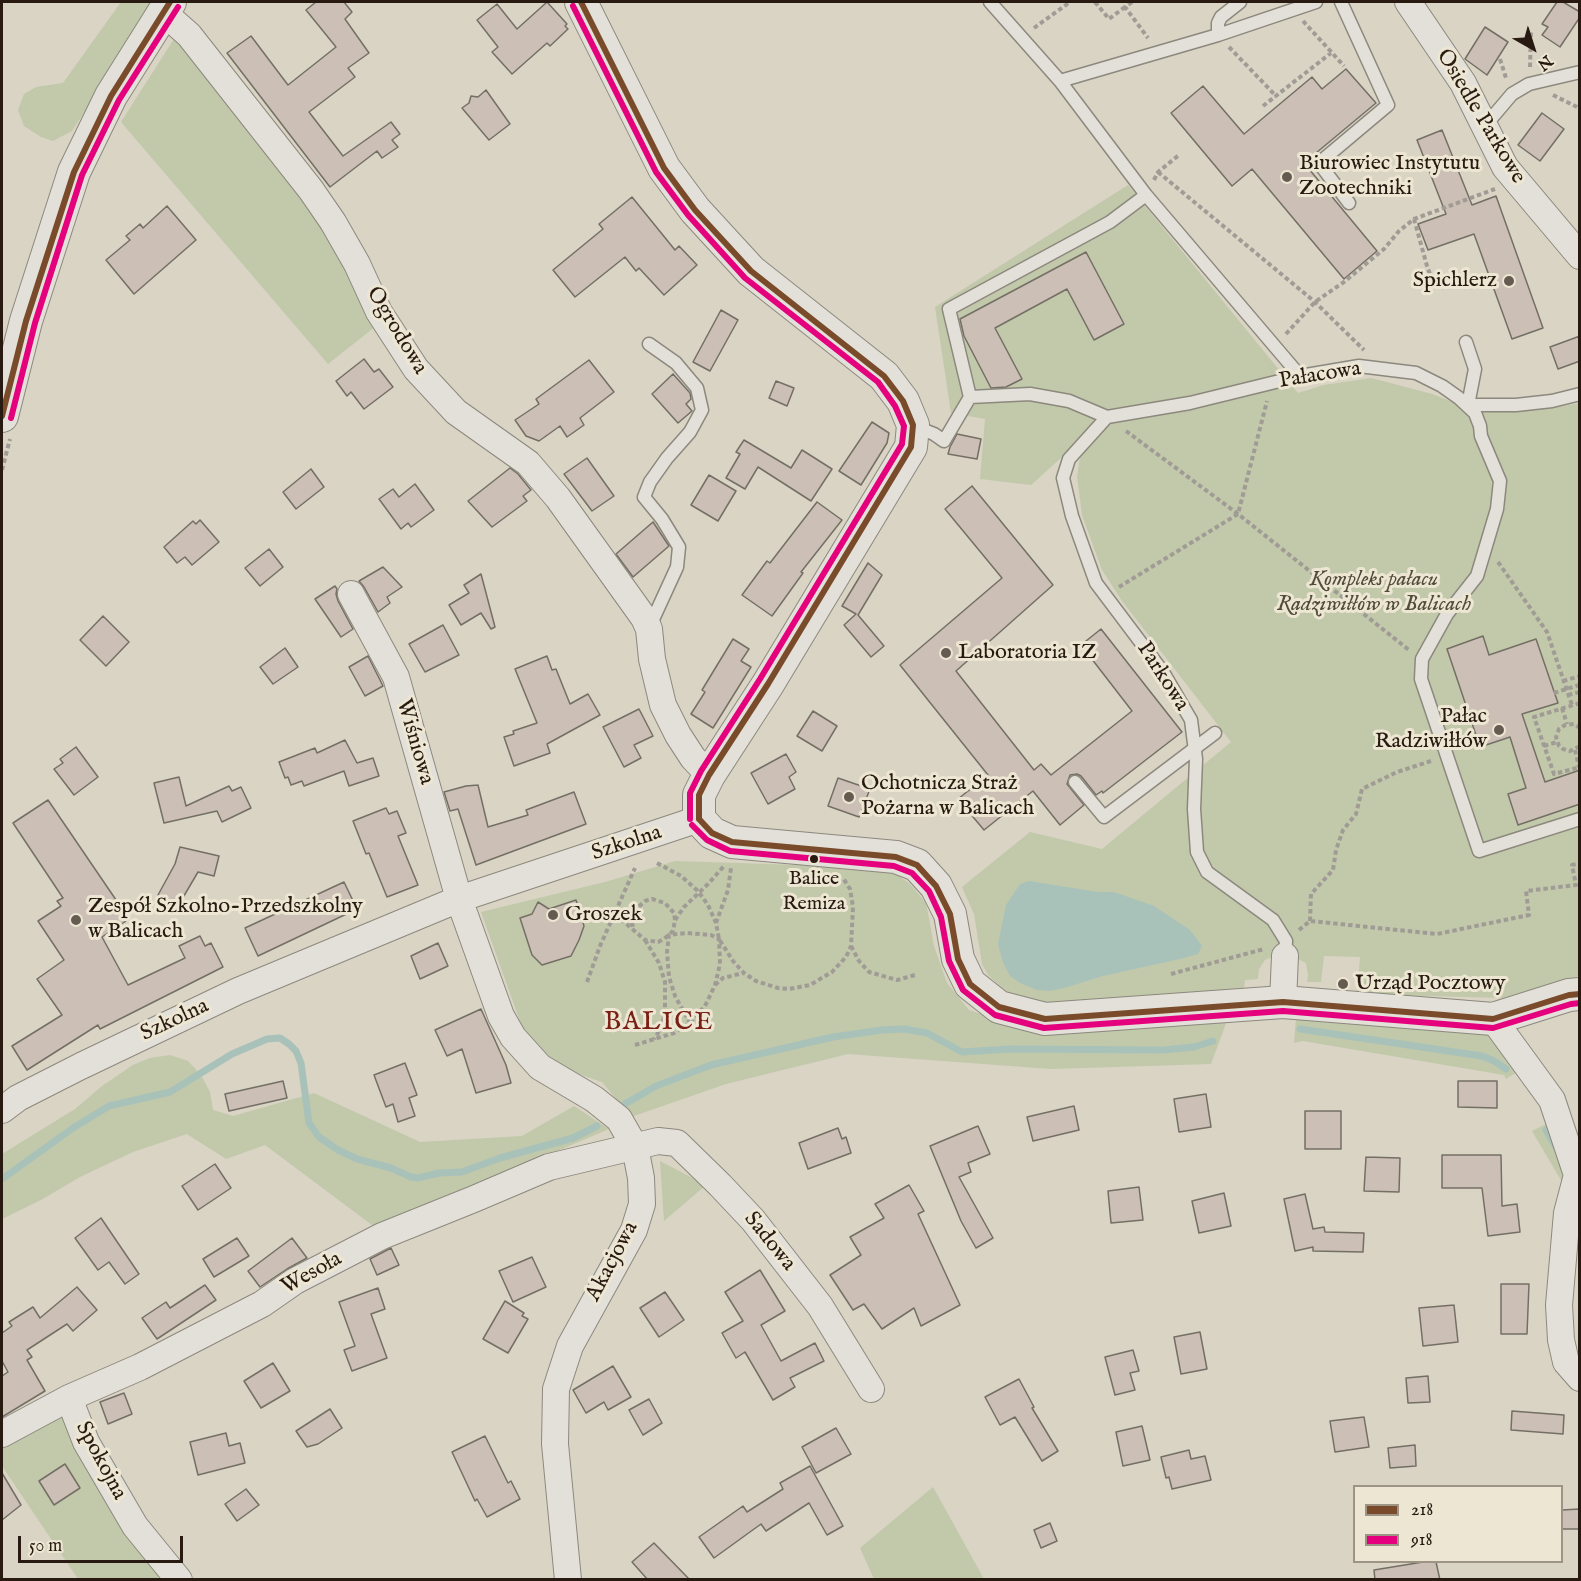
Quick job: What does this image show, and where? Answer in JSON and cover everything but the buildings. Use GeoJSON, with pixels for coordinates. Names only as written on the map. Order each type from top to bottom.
{"type":"FeatureCollection","features":[{"type":"Feature","properties":{"kind":"street"},"geometry":{"type":"LineString","coordinates":[[581,2],[664,168],[695,210],[751,271],[884,376],[903,400],[913,425],[911,447],[768,684],[709,775],[699,795],[699,819],[712,833],[732,842],[896,856],[917,865],[936,886],[950,914],[958,959],[970,984],[999,1007],[1045,1018],[1283,1002],[1493,1019],[1569,995],[1580,994]]}},
{"type":"Feature","properties":{"kind":"street","name":"Osiedle Parkowe"},"geometry":{"type":"LineString","coordinates":[[1408,2],[1462,83],[1505,167],[1580,256]]}},
{"type":"Feature","properties":{"kind":"street"},"geometry":{"type":"LineString","coordinates":[[2,416],[26,321],[75,172],[111,96],[167,7]]}},
{"type":"Feature","properties":{"kind":"street","name":"Ogrodowa"},"geometry":{"type":"LineString","coordinates":[[167,7],[311,190],[357,264],[379,312],[416,369],[456,412],[528,463],[558,498],[644,618],[649,629],[652,659],[663,705],[693,758],[709,775]]}},
{"type":"Feature","properties":{"kind":"street","name":"Wiśniowa"},"geometry":{"type":"LineString","coordinates":[[351,594],[396,677],[459,899]]}},
{"type":"Feature","properties":{"kind":"street","name":"Szkolna"},"geometry":{"type":"LineString","coordinates":[[2,1110],[18,1098],[81,1066],[238,992],[459,899],[699,819]]}},
{"type":"Feature","properties":{"kind":"street","name":"Akacjowa"},"geometry":{"type":"LineString","coordinates":[[459,899],[501,1016],[513,1037],[540,1067],[594,1099],[619,1119],[635,1147],[641,1178],[642,1204],[634,1230],[570,1346],[556,1389],[555,1444],[568,1580]]}},
{"type":"Feature","properties":{"kind":"street"},"geometry":{"type":"LineString","coordinates":[[1283,1002],[1286,948]]}},
{"type":"Feature","properties":{"kind":"street"},"geometry":{"type":"LineString","coordinates":[[1493,1019],[1552,1100],[1577,1175],[1567,1213],[1559,1305],[1561,1340],[1566,1362],[1580,1378]]}},
{"type":"Feature","properties":{"kind":"street","name":"Sadowa"},"geometry":{"type":"LineString","coordinates":[[635,1147],[658,1141],[677,1143],[720,1185],[753,1220],[820,1306],[871,1389]]}},
{"type":"Feature","properties":{"kind":"street","name":"Wesoła"},"geometry":{"type":"LineString","coordinates":[[2,1434],[69,1398],[140,1367],[262,1304],[295,1281],[382,1236],[549,1167],[635,1147]]}},
{"type":"Feature","properties":{"kind":"street","name":"Spokojna"},"geometry":{"type":"LineString","coordinates":[[69,1398],[86,1442],[135,1526],[179,1580]]}},
{"type":"Feature","properties":{"kind":"lane"},"geometry":{"type":"LineString","coordinates":[[990,2],[1060,81],[1146,195],[1300,376]]}},
{"type":"Feature","properties":{"kind":"lane"},"geometry":{"type":"LineString","coordinates":[[1218,35],[1217,29],[1221,17],[1240,2]]}},
{"type":"Feature","properties":{"kind":"lane"},"geometry":{"type":"LineString","coordinates":[[1060,81],[1218,35],[1316,2]]}},
{"type":"Feature","properties":{"kind":"lane"},"geometry":{"type":"LineString","coordinates":[[1341,2],[1388,105],[1319,163],[1349,203]]}},
{"type":"Feature","properties":{"kind":"lane"},"geometry":{"type":"LineString","coordinates":[[1484,127],[1512,94],[1529,84],[1580,72]]}},
{"type":"Feature","properties":{"kind":"lane"},"geometry":{"type":"LineString","coordinates":[[913,425],[944,441],[970,397],[950,309],[1110,222],[1146,195]]}},
{"type":"Feature","properties":{"kind":"lane"},"geometry":{"type":"LineString","coordinates":[[1466,342],[1475,369],[1468,405],[1516,405],[1552,401],[1580,394]]}},
{"type":"Feature","properties":{"kind":"lane"},"geometry":{"type":"LineString","coordinates":[[649,344],[676,363],[697,388],[702,410],[690,432],[650,482],[644,497],[662,519],[679,547],[677,567],[649,629]]}},
{"type":"Feature","properties":{"kind":"lane","name":"Pałacowa"},"geometry":{"type":"LineString","coordinates":[[1107,417],[1190,403],[1300,376],[1359,366],[1416,373],[1442,386],[1468,405],[1475,413],[1481,436],[1500,481],[1497,510],[1477,576],[1447,614],[1422,659]]}},
{"type":"Feature","properties":{"kind":"lane"},"geometry":{"type":"LineString","coordinates":[[970,397],[1030,394],[1069,401],[1107,417]]}},
{"type":"Feature","properties":{"kind":"lane","name":"Parkowa"},"geometry":{"type":"LineString","coordinates":[[1107,417],[1069,459],[1063,478],[1072,516],[1096,583],[1163,672],[1191,720],[1196,759],[1194,809],[1197,852],[1207,872],[1273,920],[1286,948]]}},
{"type":"Feature","properties":{"kind":"lane"},"geometry":{"type":"LineString","coordinates":[[1422,659],[1421,680],[1479,851],[1580,819]]}},
{"type":"Feature","properties":{"kind":"lane"},"geometry":{"type":"LineString","coordinates":[[1075,783],[1104,818],[1215,733]]}},
{"type":"Feature","properties":{"kind":"path"},"geometry":{"type":"LineString","coordinates":[[1022,39],[1070,2]]}},
{"type":"Feature","properties":{"kind":"path"},"geometry":{"type":"LineString","coordinates":[[1095,2],[1109,19],[1132,2]]}},
{"type":"Feature","properties":{"kind":"path"},"geometry":{"type":"LineString","coordinates":[[1125,7],[1159,53]]}},
{"type":"Feature","properties":{"kind":"path"},"geometry":{"type":"LineString","coordinates":[[1293,10],[1344,66]]}},
{"type":"Feature","properties":{"kind":"path"},"geometry":{"type":"LineString","coordinates":[[1529,84],[1531,31]]}},
{"type":"Feature","properties":{"kind":"path"},"geometry":{"type":"LineString","coordinates":[[1218,35],[1276,96]]}},
{"type":"Feature","properties":{"kind":"path"},"geometry":{"type":"LineString","coordinates":[[1263,106],[1331,53]]}},
{"type":"Feature","properties":{"kind":"path"},"geometry":{"type":"LineString","coordinates":[[1146,195],[1158,172],[1179,155]]}},
{"type":"Feature","properties":{"kind":"path"},"geometry":{"type":"LineString","coordinates":[[1158,172],[1314,302],[1365,351]]}},
{"type":"Feature","properties":{"kind":"path"},"geometry":{"type":"LineString","coordinates":[[1292,327],[1314,302],[1384,249],[1399,231],[1414,219],[1516,182]]}},
{"type":"Feature","properties":{"kind":"path"},"geometry":{"type":"LineString","coordinates":[[1414,219],[1426,267],[1432,280],[1439,285]]}},
{"type":"Feature","properties":{"kind":"path"},"geometry":{"type":"LineString","coordinates":[[1105,595],[1238,514],[1271,383]]}},
{"type":"Feature","properties":{"kind":"path"},"geometry":{"type":"LineString","coordinates":[[1107,417],[1238,514],[1422,659]]}},
{"type":"Feature","properties":{"kind":"path"},"geometry":{"type":"LineString","coordinates":[[1487,547],[1548,632],[1572,705]]}},
{"type":"Feature","properties":{"kind":"path"},"geometry":{"type":"LineString","coordinates":[[1563,681],[1580,676]]}},
{"type":"Feature","properties":{"kind":"path"},"geometry":{"type":"LineString","coordinates":[[1554,693],[1579,685]]}},
{"type":"Feature","properties":{"kind":"path"},"geometry":{"type":"LineString","coordinates":[[1568,695],[1580,692]]}},
{"type":"Feature","properties":{"kind":"path"},"geometry":{"type":"LineString","coordinates":[[1575,750],[1579,767],[1554,774],[1534,717],[1580,703]]}},
{"type":"Feature","properties":{"kind":"path"},"geometry":{"type":"LineString","coordinates":[[1562,708],[1567,724]]}},
{"type":"Feature","properties":{"kind":"path"},"geometry":{"type":"LineString","coordinates":[[1580,728],[1574,724],[1567,724],[1559,729],[1556,737],[1563,749],[1575,750],[1580,746]]}},
{"type":"Feature","properties":{"kind":"path"},"geometry":{"type":"LineString","coordinates":[[1544,746],[1557,742]]}},
{"type":"Feature","properties":{"kind":"path"},"geometry":{"type":"LineString","coordinates":[[1446,756],[1397,772],[1362,789],[1356,814],[1342,830],[1333,870],[1311,894],[1310,921],[1437,934],[1529,915],[1526,891],[1576,885],[1572,865],[1580,864]]}},
{"type":"Feature","properties":{"kind":"path"},"geometry":{"type":"LineString","coordinates":[[645,940],[658,942],[669,935],[687,933],[711,935],[719,939],[744,973],[756,981],[778,988],[810,985],[832,972],[846,957],[851,946],[852,898],[845,881],[821,849]]}},
{"type":"Feature","properties":{"kind":"path"},"geometry":{"type":"LineString","coordinates":[[635,1045],[674,1033],[690,1023],[705,1006],[715,985],[720,964],[716,922],[708,905],[698,891],[681,876],[657,862]]}},
{"type":"Feature","properties":{"kind":"path"},"geometry":{"type":"LineString","coordinates":[[690,1023],[675,996],[669,977],[667,952],[669,935],[684,907],[698,891],[729,864],[728,890],[716,922]]}},
{"type":"Feature","properties":{"kind":"path"},"geometry":{"type":"LineString","coordinates":[[587,982],[635,868]]}},
{"type":"Feature","properties":{"kind":"path"},"geometry":{"type":"LineString","coordinates":[[634,930],[632,924],[635,910],[645,901],[652,899],[671,907],[675,920]]}},
{"type":"Feature","properties":{"kind":"path"},"geometry":{"type":"LineString","coordinates":[[614,916],[645,940],[659,963],[665,982],[665,1014],[662,1028],[654,1040]]}},
{"type":"Feature","properties":{"kind":"path"},"geometry":{"type":"LineString","coordinates":[[851,946],[868,972],[897,980],[915,975]]}},
{"type":"Feature","properties":{"kind":"path"},"geometry":{"type":"LineString","coordinates":[[1171,974],[1266,948],[1286,948]]}},
{"type":"Feature","properties":{"kind":"path"},"geometry":{"type":"LineString","coordinates":[[715,985],[723,978],[744,973]]}},
{"type":"Feature","properties":{"kind":"green space"},"geometry":{"type":"Polygon","coordinates":[[[121,2],[156,2],[72,131],[53,141],[41,137],[24,126],[18,110],[24,94],[36,87],[63,83],[121,2]]]}},
{"type":"Feature","properties":{"kind":"green space"},"geometry":{"type":"Polygon","coordinates":[[[179,31],[322,215],[376,326],[328,364],[121,122],[179,31]]]}},
{"type":"Feature","properties":{"kind":"green space","name":"Kompleks pałacu Radziwiłłów w Balicach"},"geometry":{"type":"Polygon","coordinates":[[[1128,185],[1298,393],[1324,385],[1371,378],[1432,394],[1468,408],[1515,410],[1579,403],[1579,976],[1503,998],[1357,994],[1360,957],[1324,956],[1321,982],[1307,982],[1306,963],[1294,957],[1277,955],[1265,960],[1259,969],[1258,979],[1245,980],[1244,988],[1082,1003],[1041,1003],[1004,990],[988,975],[982,964],[974,914],[962,887],[1030,832],[1102,849],[1231,742],[1122,601],[1102,570],[1082,515],[1077,477],[1083,438],[1031,485],[980,479],[985,419],[951,413],[935,307],[1128,185]]]}},
{"type":"Feature","properties":{"kind":"green space"},"geometry":{"type":"Polygon","coordinates":[[[675,861],[861,867],[879,862],[910,884],[926,903],[934,946],[947,983],[969,1010],[1029,1030],[1128,1029],[1228,1018],[1211,1064],[1051,1069],[848,1054],[726,1084],[631,1117],[602,1082],[555,1066],[527,1041],[481,912],[605,882],[675,861]]]}},
{"type":"Feature","properties":{"kind":"green space"},"geometry":{"type":"Polygon","coordinates":[[[1296,1018],[1492,1033],[1520,1070],[1506,1079],[1504,1075],[1303,1041],[1294,1043],[1296,1018]]]}},
{"type":"Feature","properties":{"kind":"green space"},"geometry":{"type":"Polygon","coordinates":[[[170,1055],[188,1061],[201,1075],[210,1092],[213,1110],[233,1116],[314,1093],[420,1142],[522,1136],[574,1106],[609,1129],[376,1228],[265,1145],[226,1159],[187,1134],[133,1152],[80,1177],[2,1219],[2,1154],[75,1109],[102,1086],[133,1065],[150,1058],[170,1055]]]}},
{"type":"Feature","properties":{"kind":"green space"},"geometry":{"type":"Polygon","coordinates":[[[1552,1121],[1569,1162],[1565,1187],[1532,1131],[1552,1121]]]}},
{"type":"Feature","properties":{"kind":"green space"},"geometry":{"type":"Polygon","coordinates":[[[660,1161],[706,1185],[664,1221],[660,1161]]]}},
{"type":"Feature","properties":{"kind":"green space"},"geometry":{"type":"Polygon","coordinates":[[[63,1410],[119,1517],[160,1576],[155,1580],[78,1579],[2,1466],[2,1441],[63,1410]]]}},
{"type":"Feature","properties":{"kind":"green space"},"geometry":{"type":"Polygon","coordinates":[[[933,1487],[984,1579],[874,1579],[860,1548],[933,1487]]]}},
{"type":"Feature","properties":{"kind":"water"},"geometry":{"type":"Polygon","coordinates":[[[1029,881],[1098,892],[1114,892],[1154,906],[1190,930],[1202,946],[1198,954],[1180,959],[1103,976],[1064,988],[1049,991],[1037,990],[1010,976],[1003,963],[998,944],[1006,905],[1020,884],[1029,881]]]}},
{"type":"Feature","properties":{"kind":"waterway"},"geometry":{"type":"LineString","coordinates":[[618,1108],[656,1086],[711,1065],[833,1037],[882,1030],[904,1029],[927,1033],[962,1052],[1009,1049],[1163,1050],[1194,1047],[1213,1041]]}},
{"type":"Feature","properties":{"kind":"waterway"},"geometry":{"type":"LineString","coordinates":[[1300,1029],[1482,1056],[1506,1069]]}},
{"type":"Feature","properties":{"kind":"waterway"},"geometry":{"type":"LineString","coordinates":[[2,1179],[73,1128],[109,1106],[170,1092],[232,1054],[267,1039],[280,1038],[296,1051],[301,1063],[309,1123],[319,1137],[357,1159],[391,1168],[411,1177],[462,1172],[500,1158],[573,1138],[597,1126]]}},
{"type":"Feature","properties":{"kind":"waterway"},"geometry":{"type":"LineString","coordinates":[[1546,1130],[1557,1149]]}},
{"type":"Feature","properties":{"kind":"transit line","name":"218"},"geometry":{"type":"LineString","coordinates":[[2,416],[26,321],[74,172],[111,96],[170,2]]}},
{"type":"Feature","properties":{"kind":"transit line","name":"218"},"geometry":{"type":"LineString","coordinates":[[581,2],[664,168],[695,210],[751,271],[884,376],[903,401],[913,425],[911,447],[768,684],[709,775],[699,795],[699,819]]}},
{"type":"Feature","properties":{"kind":"transit line","name":"918"},"geometry":{"type":"LineString","coordinates":[[573,6],[656,172],[688,215],[745,278],[878,382],[895,406],[904,426],[902,444],[760,679],[701,771],[690,793],[690,819]]}},
{"type":"Feature","properties":{"kind":"transit line","name":"918"},"geometry":{"type":"LineString","coordinates":[[11,418],[35,323],[82,175],[119,100],[178,7]]}},
{"type":"Feature","properties":{"kind":"transit line","name":"218"},"geometry":{"type":"LineString","coordinates":[[699,819],[712,833],[732,842],[896,857],[917,865],[936,886],[950,914],[958,959],[970,984],[999,1007],[1045,1019],[1283,1002],[1493,1019],[1569,995],[1580,994]]}},
{"type":"Feature","properties":{"kind":"transit line","name":"918"},"geometry":{"type":"LineString","coordinates":[[692,825],[707,840],[730,851],[894,866],[912,873],[929,891],[941,917],[949,961],[963,990],[995,1015],[1044,1028],[1283,1011],[1493,1028],[1580,1003]]}},
{"type":"Feature","properties":{"kind":"place","name":"Biurowiec Instytutu Zootechniki"},"geometry":{"type":"Point","coordinates":[1287,177]}},
{"type":"Feature","properties":{"kind":"place","name":"Spichlerz"},"geometry":{"type":"Point","coordinates":[1509,281]}},
{"type":"Feature","properties":{"kind":"place","name":"Laboratoria IZ"},"geometry":{"type":"Point","coordinates":[946,653]}},
{"type":"Feature","properties":{"kind":"place","name":"Pałac Radziwiłłów"},"geometry":{"type":"Point","coordinates":[1499,730]}},
{"type":"Feature","properties":{"kind":"place","name":"Ochotnicza Straż Pożarna w Balicach"},"geometry":{"type":"Point","coordinates":[849,797]}},
{"type":"Feature","properties":{"kind":"place","name":"Balice Remiza"},"geometry":{"type":"Point","coordinates":[814,859]}},
{"type":"Feature","properties":{"kind":"place","name":"Groszek"},"geometry":{"type":"Point","coordinates":[553,915]}},
{"type":"Feature","properties":{"kind":"place","name":"Zespół Szkolno-Przedszkolny w Balicach"},"geometry":{"type":"Point","coordinates":[76,920]}},
{"type":"Feature","properties":{"kind":"place","name":"Urząd Pocztowy"},"geometry":{"type":"Point","coordinates":[1343,984]}},
{"type":"Feature","properties":{"kind":"district","name":"BALICE"},"geometry":{"type":"Point","coordinates":[659,1024]}}]}
